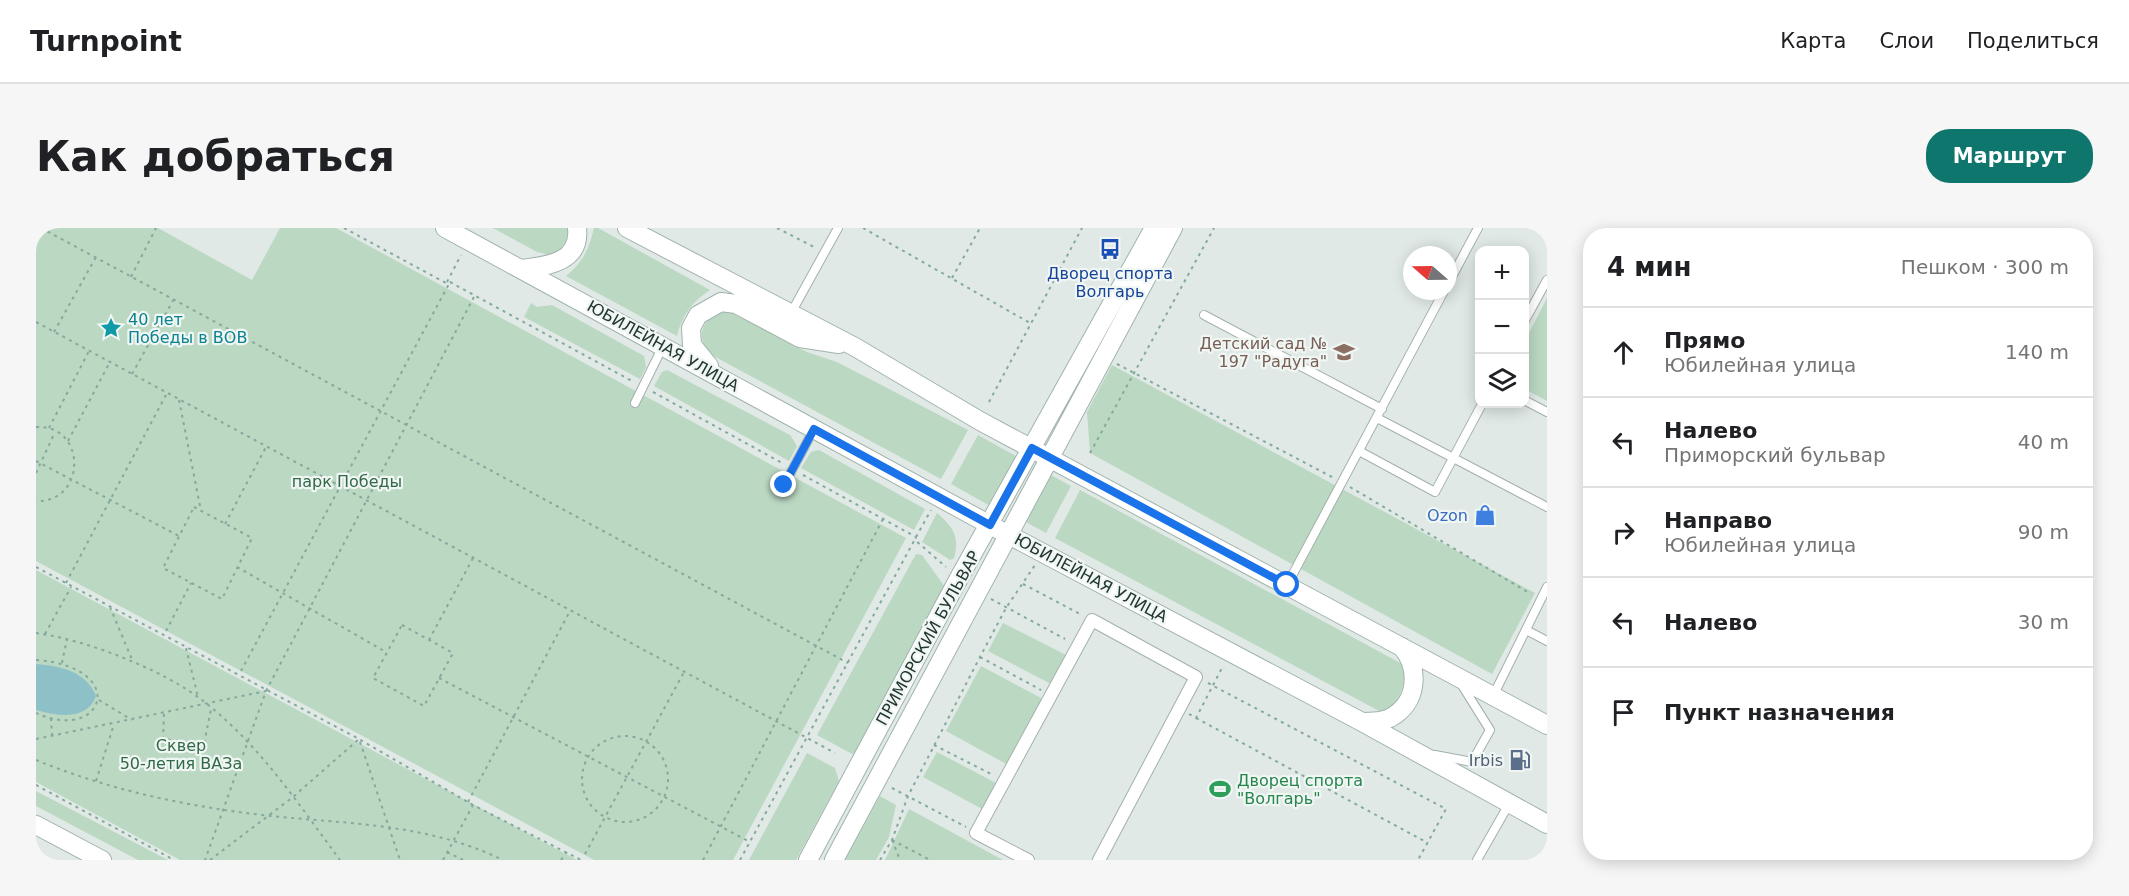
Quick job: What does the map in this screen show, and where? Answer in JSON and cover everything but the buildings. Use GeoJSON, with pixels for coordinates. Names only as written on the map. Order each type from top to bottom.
{"type":"FeatureCollection","features":[{"type":"Feature","properties":{"kind":"main road","name":"ЮБИЛЕЙНАЯ УЛИЦА"},"geometry":{"type":"LineString","coordinates":[[445,228],[1008,535],[1362,722],[1547,824]]}},
{"type":"Feature","properties":{"kind":"main road"},"geometry":{"type":"LineString","coordinates":[[521,268],[548,266],[564,260],[575,245],[577,228]]}},
{"type":"Feature","properties":{"kind":"main road"},"geometry":{"type":"LineString","coordinates":[[627,228],[855,347],[1049,458],[1547,725]]}},
{"type":"Feature","properties":{"kind":"main road","name":"ПРИМОРСКИЙ БУЛЬВАР"},"geometry":{"type":"LineString","coordinates":[[808,860],[953,588],[1154,228]]}},
{"type":"Feature","properties":{"kind":"main road"},"geometry":{"type":"LineString","coordinates":[[834,860],[1173,228]]}},
{"type":"Feature","properties":{"kind":"main road"},"geometry":{"type":"LineString","coordinates":[[723,379],[700,358],[692,345],[691,328],[698,315],[721,302],[736,304],[801,338],[855,347]]}},
{"type":"Feature","properties":{"kind":"main road"},"geometry":{"type":"LineString","coordinates":[[1362,722],[1389,718],[1399,711],[1407,700],[1416,671],[1412,658],[1402,646]]}},
{"type":"Feature","properties":{"kind":"main road"},"geometry":{"type":"LineString","coordinates":[[36,825],[102,860]]}},
{"type":"Feature","properties":{"kind":"street"},"geometry":{"type":"LineString","coordinates":[[1028,860],[976,833],[1092,620],[1196,677],[1099,860]]}},
{"type":"Feature","properties":{"kind":"lane"},"geometry":{"type":"LineString","coordinates":[[791,313],[838,228]]}},
{"type":"Feature","properties":{"kind":"lane"},"geometry":{"type":"LineString","coordinates":[[1457,267],[1478,228]]}},
{"type":"Feature","properties":{"kind":"lane"},"geometry":{"type":"LineString","coordinates":[[1529,313],[1547,280]]}},
{"type":"Feature","properties":{"kind":"lane"},"geometry":{"type":"LineString","coordinates":[[1287,585],[1439,300]]}},
{"type":"Feature","properties":{"kind":"lane"},"geometry":{"type":"LineString","coordinates":[[1204,315],[1382,409]]}},
{"type":"Feature","properties":{"kind":"lane"},"geometry":{"type":"LineString","coordinates":[[635,404],[663,346]]}},
{"type":"Feature","properties":{"kind":"lane"},"geometry":{"type":"LineString","coordinates":[[1529,403],[1547,412]]}},
{"type":"Feature","properties":{"kind":"lane"},"geometry":{"type":"LineString","coordinates":[[1359,451],[1435,492],[1480,408]]}},
{"type":"Feature","properties":{"kind":"lane"},"geometry":{"type":"LineString","coordinates":[[1377,418],[1547,507]]}},
{"type":"Feature","properties":{"kind":"lane"},"geometry":{"type":"LineString","coordinates":[[784,485],[814,429]]}},
{"type":"Feature","properties":{"kind":"lane"},"geometry":{"type":"LineString","coordinates":[[1492,696],[1547,587]]}},
{"type":"Feature","properties":{"kind":"lane"},"geometry":{"type":"LineString","coordinates":[[1526,630],[1547,641]]}},
{"type":"Feature","properties":{"kind":"lane"},"geometry":{"type":"LineString","coordinates":[[1416,752],[1472,762],[1490,730],[1457,677]]}},
{"type":"Feature","properties":{"kind":"lane"},"geometry":{"type":"LineString","coordinates":[[1477,860],[1509,804]]}},
{"type":"Feature","properties":{"kind":"path"},"geometry":{"type":"LineString","coordinates":[[41,228],[848,663]]}},
{"type":"Feature","properties":{"kind":"path"},"geometry":{"type":"LineString","coordinates":[[131,277],[156,228]]}},
{"type":"Feature","properties":{"kind":"path"},"geometry":{"type":"LineString","coordinates":[[344,228],[446,283],[450,282],[475,295],[883,519],[916,539],[948,568]]}},
{"type":"Feature","properties":{"kind":"path"},"geometry":{"type":"LineString","coordinates":[[777,228],[825,253]]}},
{"type":"Feature","properties":{"kind":"path"},"geometry":{"type":"LineString","coordinates":[[863,228],[1031,324]]}},
{"type":"Feature","properties":{"kind":"path"},"geometry":{"type":"LineString","coordinates":[[952,278],[980,228]]}},
{"type":"Feature","properties":{"kind":"path"},"geometry":{"type":"LineString","coordinates":[[990,402],[1082,228]]}},
{"type":"Feature","properties":{"kind":"path"},"geometry":{"type":"LineString","coordinates":[[1090,453],[1214,228]]}},
{"type":"Feature","properties":{"kind":"path"},"geometry":{"type":"LineString","coordinates":[[54,332],[96,257]]}},
{"type":"Feature","properties":{"kind":"path"},"geometry":{"type":"LineString","coordinates":[[241,671],[450,282]]}},
{"type":"Feature","properties":{"kind":"path"},"geometry":{"type":"LineString","coordinates":[[205,860],[266,691],[475,295]]}},
{"type":"Feature","properties":{"kind":"path"},"geometry":{"type":"LineString","coordinates":[[132,374],[174,299]]}},
{"type":"Feature","properties":{"kind":"path"},"geometry":{"type":"LineString","coordinates":[[36,322],[835,753]]}},
{"type":"Feature","properties":{"kind":"path"},"geometry":{"type":"LineString","coordinates":[[49,428],[89,351]]}},
{"type":"Feature","properties":{"kind":"path"},"geometry":{"type":"LineString","coordinates":[[1111,361],[1342,483],[1541,600]]}},
{"type":"Feature","properties":{"kind":"path"},"geometry":{"type":"LineString","coordinates":[[68,441],[110,362]]}},
{"type":"Feature","properties":{"kind":"path"},"geometry":{"type":"LineString","coordinates":[[66,583],[167,393]]}},
{"type":"Feature","properties":{"kind":"path"},"geometry":{"type":"LineString","coordinates":[[179,399],[201,511]]}},
{"type":"Feature","properties":{"kind":"path"},"geometry":{"type":"LineString","coordinates":[[36,427],[56,431],[68,441],[75,457],[72,480],[66,489],[54,498],[36,501]]}},
{"type":"Feature","properties":{"kind":"path"},"geometry":{"type":"LineString","coordinates":[[36,473],[56,431]]}},
{"type":"Feature","properties":{"kind":"path"},"geometry":{"type":"LineString","coordinates":[[225,524],[267,447]]}},
{"type":"Feature","properties":{"kind":"path"},"geometry":{"type":"LineString","coordinates":[[36,461],[179,536]]}},
{"type":"Feature","properties":{"kind":"path"},"geometry":{"type":"LineString","coordinates":[[194,507],[201,511],[252,538],[222,599],[163,568],[194,507]]}},
{"type":"Feature","properties":{"kind":"path"},"geometry":{"type":"LineString","coordinates":[[740,860],[931,510]]}},
{"type":"Feature","properties":{"kind":"path"},"geometry":{"type":"LineString","coordinates":[[703,860],[883,519]]}},
{"type":"Feature","properties":{"kind":"path"},"geometry":{"type":"LineString","coordinates":[[429,640],[473,558]]}},
{"type":"Feature","properties":{"kind":"path"},"geometry":{"type":"LineString","coordinates":[[880,860],[892,840],[908,796],[980,657],[1006,608],[1035,564]]}},
{"type":"Feature","properties":{"kind":"path"},"geometry":{"type":"LineString","coordinates":[[36,567],[359,740],[473,805],[581,860]]}},
{"type":"Feature","properties":{"kind":"path"},"geometry":{"type":"LineString","coordinates":[[237,567],[387,652]]}},
{"type":"Feature","properties":{"kind":"path"},"geometry":{"type":"LineString","coordinates":[[166,631],[191,583]]}},
{"type":"Feature","properties":{"kind":"path"},"geometry":{"type":"LineString","coordinates":[[1023,584],[1092,620]]}},
{"type":"Feature","properties":{"kind":"path"},"geometry":{"type":"LineString","coordinates":[[45,634],[72,586]]}},
{"type":"Feature","properties":{"kind":"path"},"geometry":{"type":"LineString","coordinates":[[989,597],[1077,645]]}},
{"type":"Feature","properties":{"kind":"path"},"geometry":{"type":"LineString","coordinates":[[110,607],[134,662]]}},
{"type":"Feature","properties":{"kind":"path"},"geometry":{"type":"LineString","coordinates":[[468,802],[570,610]]}},
{"type":"Feature","properties":{"kind":"path"},"geometry":{"type":"LineString","coordinates":[[402,625],[429,640],[453,653],[424,706],[373,678],[402,625]]}},
{"type":"Feature","properties":{"kind":"path"},"geometry":{"type":"LineString","coordinates":[[36,633],[67,639],[134,662],[165,676],[198,697],[248,744],[293,797],[340,860]]}},
{"type":"Feature","properties":{"kind":"path"},"geometry":{"type":"LineString","coordinates":[[62,664],[67,639]]}},
{"type":"Feature","properties":{"kind":"path"},"geometry":{"type":"LineString","coordinates":[[186,648],[198,697]]}},
{"type":"Feature","properties":{"kind":"path"},"geometry":{"type":"LineString","coordinates":[[980,657],[1050,695]]}},
{"type":"Feature","properties":{"kind":"path"},"geometry":{"type":"LineString","coordinates":[[36,660],[62,664],[86,675],[99,692],[99,700],[94,710],[82,717],[51,718],[36,713]]}},
{"type":"Feature","properties":{"kind":"path"},"geometry":{"type":"LineString","coordinates":[[1196,718],[1223,666]]}},
{"type":"Feature","properties":{"kind":"path"},"geometry":{"type":"LineString","coordinates":[[585,854],[684,672]]}},
{"type":"Feature","properties":{"kind":"path"},"geometry":{"type":"LineString","coordinates":[[1196,677],[1446,809],[1418,860]]}},
{"type":"Feature","properties":{"kind":"path"},"geometry":{"type":"LineString","coordinates":[[439,678],[750,842]]}},
{"type":"Feature","properties":{"kind":"path"},"geometry":{"type":"LineString","coordinates":[[36,739],[210,706],[266,691]]}},
{"type":"Feature","properties":{"kind":"path"},"geometry":{"type":"LineString","coordinates":[[99,700],[132,720]]}},
{"type":"Feature","properties":{"kind":"path"},"geometry":{"type":"LineString","coordinates":[[164,714],[163,739],[204,744],[210,706]]}},
{"type":"Feature","properties":{"kind":"path"},"geometry":{"type":"LineString","coordinates":[[1179,709],[1428,843]]}},
{"type":"Feature","properties":{"kind":"path"},"geometry":{"type":"LineString","coordinates":[[51,718],[52,736]]}},
{"type":"Feature","properties":{"kind":"path"},"geometry":{"type":"LineString","coordinates":[[95,782],[114,724]]}},
{"type":"Feature","properties":{"kind":"path"},"geometry":{"type":"LineString","coordinates":[[627,736],[646,741],[663,758],[668,772],[664,796],[658,807],[634,821],[620,822],[605,817],[588,801],[583,786],[583,773],[589,757],[602,743],[614,737],[627,736]]}},
{"type":"Feature","properties":{"kind":"path"},"geometry":{"type":"LineString","coordinates":[[210,860],[293,797],[359,740]]}},
{"type":"Feature","properties":{"kind":"path"},"geometry":{"type":"LineString","coordinates":[[359,740],[400,860]]}},
{"type":"Feature","properties":{"kind":"path"},"geometry":{"type":"LineString","coordinates":[[934,745],[1005,780]]}},
{"type":"Feature","properties":{"kind":"path"},"geometry":{"type":"LineString","coordinates":[[36,760],[95,782],[152,797],[268,815],[388,826],[453,840],[503,860]]}},
{"type":"Feature","properties":{"kind":"path"},"geometry":{"type":"LineString","coordinates":[[877,780],[976,833]]}},
{"type":"Feature","properties":{"kind":"path"},"geometry":{"type":"LineString","coordinates":[[36,785],[174,860]]}},
{"type":"Feature","properties":{"kind":"path"},"geometry":{"type":"LineString","coordinates":[[443,860],[473,805]]}},
{"type":"Feature","properties":{"kind":"path"},"geometry":{"type":"LineString","coordinates":[[892,840],[900,860]]}},
{"type":"Feature","properties":{"kind":"path"},"geometry":{"type":"LineString","coordinates":[[892,840],[930,860]]}},
{"type":"Feature","properties":{"kind":"path"},"geometry":{"type":"LineString","coordinates":[[447,852],[463,860]]}},
{"type":"Feature","properties":{"kind":"path"},"geometry":{"type":"LineString","coordinates":[[561,860],[567,852]]}},
{"type":"Feature","properties":{"kind":"green space","name":"парк Победы"},"geometry":{"type":"Polygon","coordinates":[[[36,228],[158,228],[252,280],[280,228],[336,228],[906,538],[733,860],[594,860],[36,561],[36,228]]]}},
{"type":"Feature","properties":{"kind":"green space"},"geometry":{"type":"Polygon","coordinates":[[[493,228],[571,228],[566,245],[550,255],[537,252],[493,228]]]}},
{"type":"Feature","properties":{"kind":"green space"},"geometry":{"type":"Polygon","coordinates":[[[594,228],[598,228],[710,290],[689,310],[677,336],[566,276],[577,266],[584,255],[594,228]]]}},
{"type":"Feature","properties":{"kind":"green space"},"geometry":{"type":"Polygon","coordinates":[[[1547,298],[1547,401],[1529,391],[1529,333],[1547,298]]]}},
{"type":"Feature","properties":{"kind":"green space"},"geometry":{"type":"Polygon","coordinates":[[[531,303],[537,307],[552,305],[644,356],[646,367],[640,379],[524,317],[531,303]]]}},
{"type":"Feature","properties":{"kind":"green space"},"geometry":{"type":"Polygon","coordinates":[[[722,311],[730,312],[807,352],[837,362],[968,430],[941,479],[708,353],[702,340],[703,328],[710,318],[722,311]]]}},
{"type":"Feature","properties":{"kind":"green space"},"geometry":{"type":"Polygon","coordinates":[[[1112,365],[1535,593],[1492,674],[1090,453],[1087,412],[1112,365]]]}},
{"type":"Feature","properties":{"kind":"green space"},"geometry":{"type":"Polygon","coordinates":[[[667,370],[790,435],[797,446],[789,461],[654,386],[662,372],[667,370]]]}},
{"type":"Feature","properties":{"kind":"green space"},"geometry":{"type":"Polygon","coordinates":[[[978,435],[1021,459],[994,508],[951,484],[978,435]]]}},
{"type":"Feature","properties":{"kind":"green space"},"geometry":{"type":"Polygon","coordinates":[[[819,450],[925,509],[914,530],[801,468],[811,452],[819,450]]]}},
{"type":"Feature","properties":{"kind":"green space"},"geometry":{"type":"Polygon","coordinates":[[[1049,474],[1071,486],[1046,533],[1024,521],[1049,474]]]}},
{"type":"Feature","properties":{"kind":"green space"},"geometry":{"type":"Polygon","coordinates":[[[1080,490],[1404,665],[1403,686],[1398,698],[1383,713],[1055,538],[1080,490]]]}},
{"type":"Feature","properties":{"kind":"green space"},"geometry":{"type":"Polygon","coordinates":[[[937,513],[954,532],[956,550],[954,558],[950,560],[922,542],[937,513]]]}},
{"type":"Feature","properties":{"kind":"green space"},"geometry":{"type":"Polygon","coordinates":[[[916,554],[922,555],[945,587],[854,755],[817,735],[916,554]]]}},
{"type":"Feature","properties":{"kind":"green space","name":"Сквер 50-летия ВАЗа"},"geometry":{"type":"Polygon","coordinates":[[[36,570],[577,860],[180,860],[36,782],[36,570]]]}},
{"type":"Feature","properties":{"kind":"green space"},"geometry":{"type":"Polygon","coordinates":[[[1003,623],[1066,655],[1051,684],[988,651],[1003,623]]]}},
{"type":"Feature","properties":{"kind":"green space"},"geometry":{"type":"Polygon","coordinates":[[[981,666],[1043,699],[1008,765],[946,731],[981,666]]]}},
{"type":"Feature","properties":{"kind":"green space"},"geometry":{"type":"Polygon","coordinates":[[[937,752],[998,784],[984,810],[923,777],[937,752]]]}},
{"type":"Feature","properties":{"kind":"green space"},"geometry":{"type":"Polygon","coordinates":[[[807,753],[835,768],[839,781],[796,860],[749,860],[807,753]]]}},
{"type":"Feature","properties":{"kind":"green space"},"geometry":{"type":"Polygon","coordinates":[[[36,791],[168,860],[138,860],[36,806],[36,791]]]}},
{"type":"Feature","properties":{"kind":"green space"},"geometry":{"type":"Polygon","coordinates":[[[880,796],[896,805],[889,837],[876,860],[845,860],[880,796]]]}},
{"type":"Feature","properties":{"kind":"green space"},"geometry":{"type":"Polygon","coordinates":[[[909,809],[1003,860],[885,860],[909,809]]]}},
{"type":"Feature","properties":{"kind":"water"},"geometry":{"type":"Polygon","coordinates":[[[36,664],[63,668],[79,675],[92,688],[96,696],[92,704],[86,710],[70,715],[36,710],[36,664]]]}},
{"type":"Feature","properties":{"kind":"place","name":"Дворец спорта Волгарь"},"geometry":{"type":"Point","coordinates":[1110,249]}},
{"type":"Feature","properties":{"kind":"place","name":"40 лет Победы в ВОВ"},"geometry":{"type":"Point","coordinates":[111,328]}},
{"type":"Feature","properties":{"kind":"place","name":"Детский сад № 197 \"Радуга\""},"geometry":{"type":"Point","coordinates":[1344,352]}},
{"type":"Feature","properties":{"kind":"place","name":"Ozon"},"geometry":{"type":"Point","coordinates":[1485,515]}},
{"type":"Feature","properties":{"kind":"place","name":"Irbis"},"geometry":{"type":"Point","coordinates":[1520,760]}},
{"type":"Feature","properties":{"kind":"place","name":"Дворец спорта \"Волгарь\""},"geometry":{"type":"Point","coordinates":[1220,789]}},
{"type":"Feature","properties":{"kind":"route"},"geometry":{"type":"LineString","coordinates":[[784,485],[814,429],[990,525],[1032,448],[1287,585]]}}]}
